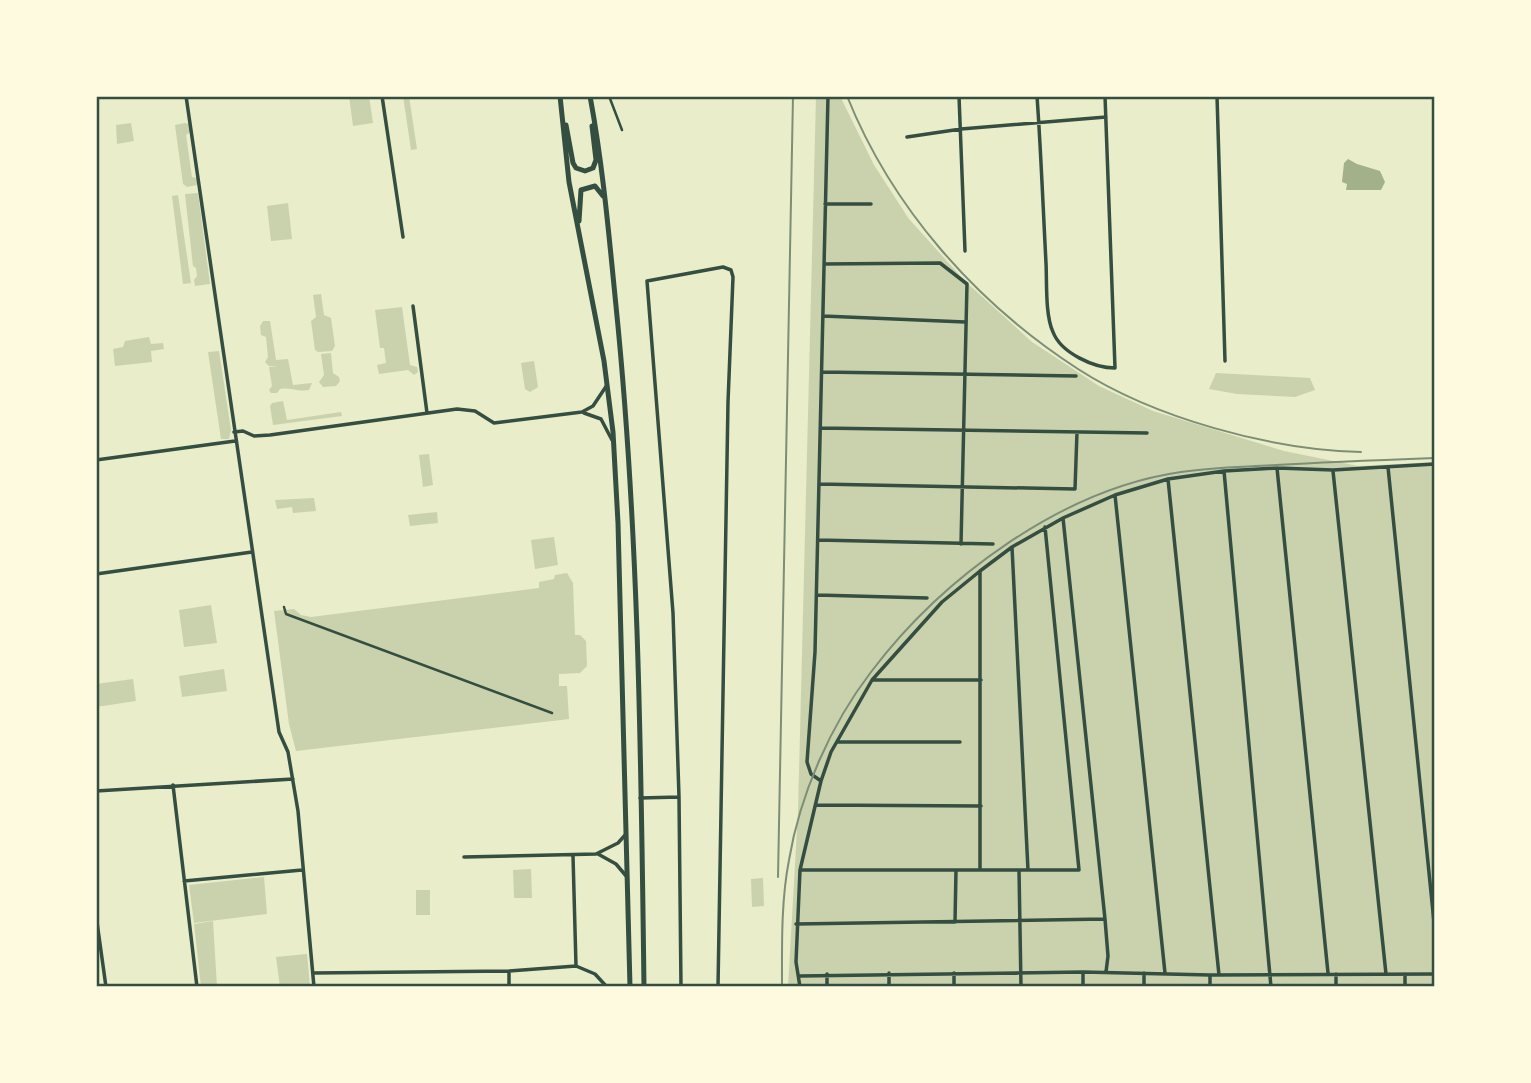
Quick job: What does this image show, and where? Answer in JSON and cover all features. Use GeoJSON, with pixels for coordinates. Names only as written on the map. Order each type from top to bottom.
{"type":"FeatureCollection","features":[{"type":"Feature","properties":{"kind":"main road"},"geometry":{"type":"LineString","coordinates":[[560,97],[573,163],[576,168],[585,171],[593,168],[596,160],[589,96]]}},
{"type":"Feature","properties":{"kind":"main road"},"geometry":{"type":"LineString","coordinates":[[589,96],[601,157],[631,464],[644,987]]}},
{"type":"Feature","properties":{"kind":"main road"},"geometry":{"type":"LineString","coordinates":[[560,97],[569,182],[607,383],[613,443],[630,987]]}},
{"type":"Feature","properties":{"kind":"main road"},"geometry":{"type":"LineString","coordinates":[[579,238],[581,190],[595,186],[602,192],[605,200]]}},
{"type":"Feature","properties":{"kind":"street"},"geometry":{"type":"LineString","coordinates":[[186,96],[279,732],[288,752],[293,779],[314,987]]}},
{"type":"Feature","properties":{"kind":"street"},"geometry":{"type":"LineString","coordinates":[[382,96],[403,237]]}},
{"type":"Feature","properties":{"kind":"street"},"geometry":{"type":"LineString","coordinates":[[609,96],[622,130]]}},
{"type":"Feature","properties":{"kind":"street"},"geometry":{"type":"LineString","coordinates":[[821,781],[811,774],[807,762],[817,595],[828,96]]}},
{"type":"Feature","properties":{"kind":"street"},"geometry":{"type":"LineString","coordinates":[[959,96],[965,251]]}},
{"type":"Feature","properties":{"kind":"street"},"geometry":{"type":"LineString","coordinates":[[1037,96],[1048,300],[1053,334],[1073,353],[1090,363],[1101,368],[1115,368],[1105,96]]}},
{"type":"Feature","properties":{"kind":"street"},"geometry":{"type":"LineString","coordinates":[[1217,96],[1225,360]]}},
{"type":"Feature","properties":{"kind":"street"},"geometry":{"type":"LineString","coordinates":[[907,137],[961,129],[1106,117]]}},
{"type":"Feature","properties":{"kind":"street"},"geometry":{"type":"LineString","coordinates":[[825,204],[871,204]]}},
{"type":"Feature","properties":{"kind":"street"},"geometry":{"type":"LineString","coordinates":[[824,264],[940,263],[967,284],[961,544]]}},
{"type":"Feature","properties":{"kind":"street"},"geometry":{"type":"LineString","coordinates":[[681,987],[673,612],[647,281],[723,267],[731,270],[733,277],[718,987]]}},
{"type":"Feature","properties":{"kind":"street"},"geometry":{"type":"LineString","coordinates":[[413,306],[427,414]]}},
{"type":"Feature","properties":{"kind":"street"},"geometry":{"type":"LineString","coordinates":[[823,316],[965,322]]}},
{"type":"Feature","properties":{"kind":"street"},"geometry":{"type":"LineString","coordinates":[[821,372],[1076,376]]}},
{"type":"Feature","properties":{"kind":"street"},"geometry":{"type":"LineString","coordinates":[[234,432],[243,431],[254,436],[270,435],[468,409],[496,423],[582,412],[592,408],[607,383]]}},
{"type":"Feature","properties":{"kind":"street"},"geometry":{"type":"LineString","coordinates":[[582,412],[601,419],[613,443]]}},
{"type":"Feature","properties":{"kind":"street"},"geometry":{"type":"LineString","coordinates":[[820,428],[1147,433]]}},
{"type":"Feature","properties":{"kind":"street"},"geometry":{"type":"LineString","coordinates":[[819,484],[1075,489],[1077,432]]}},
{"type":"Feature","properties":{"kind":"street"},"geometry":{"type":"LineString","coordinates":[[96,460],[235,441]]}},
{"type":"Feature","properties":{"kind":"street"},"geometry":{"type":"LineString","coordinates":[[800,987],[796,962],[796,924],[800,870],[821,781],[831,751],[872,680],[942,602],[979,571],[1012,547],[1063,518],[1115,495],[1168,479],[1224,471],[1278,468],[1333,470],[1435,464]]}},
{"type":"Feature","properties":{"kind":"street"},"geometry":{"type":"LineString","coordinates":[[1388,467],[1435,932]]}},
{"type":"Feature","properties":{"kind":"street"},"geometry":{"type":"LineString","coordinates":[[1278,468],[1328,973]]}},
{"type":"Feature","properties":{"kind":"street"},"geometry":{"type":"LineString","coordinates":[[1333,470],[1386,974]]}},
{"type":"Feature","properties":{"kind":"street"},"geometry":{"type":"LineString","coordinates":[[1224,471],[1272,987]]}},
{"type":"Feature","properties":{"kind":"street"},"geometry":{"type":"LineString","coordinates":[[1168,479],[1219,975]]}},
{"type":"Feature","properties":{"kind":"street"},"geometry":{"type":"LineString","coordinates":[[1115,495],[1165,973]]}},
{"type":"Feature","properties":{"kind":"street"},"geometry":{"type":"LineString","coordinates":[[1063,518],[1105,919],[1108,956],[1106,972]]}},
{"type":"Feature","properties":{"kind":"street"},"geometry":{"type":"LineString","coordinates":[[800,870],[1079,870],[1045,527]]}},
{"type":"Feature","properties":{"kind":"street"},"geometry":{"type":"LineString","coordinates":[[818,540],[993,544]]}},
{"type":"Feature","properties":{"kind":"street"},"geometry":{"type":"LineString","coordinates":[[1012,547],[1028,871]]}},
{"type":"Feature","properties":{"kind":"street"},"geometry":{"type":"LineString","coordinates":[[96,574],[252,552]]}},
{"type":"Feature","properties":{"kind":"street"},"geometry":{"type":"LineString","coordinates":[[979,571],[981,870]]}},
{"type":"Feature","properties":{"kind":"street"},"geometry":{"type":"LineString","coordinates":[[817,595],[927,598]]}},
{"type":"Feature","properties":{"kind":"street"},"geometry":{"type":"LineString","coordinates":[[284,607],[285,614],[552,713]]}},
{"type":"Feature","properties":{"kind":"street"},"geometry":{"type":"LineString","coordinates":[[872,680],[981,680]]}},
{"type":"Feature","properties":{"kind":"street"},"geometry":{"type":"LineString","coordinates":[[837,742],[960,742]]}},
{"type":"Feature","properties":{"kind":"street"},"geometry":{"type":"LineString","coordinates":[[96,791],[293,779]]}},
{"type":"Feature","properties":{"kind":"street"},"geometry":{"type":"LineString","coordinates":[[173,785],[197,987]]}},
{"type":"Feature","properties":{"kind":"street"},"geometry":{"type":"LineString","coordinates":[[640,798],[679,797]]}},
{"type":"Feature","properties":{"kind":"street"},"geometry":{"type":"LineString","coordinates":[[816,805],[981,806]]}},
{"type":"Feature","properties":{"kind":"street"},"geometry":{"type":"LineString","coordinates":[[464,857],[596,853],[618,843],[625,834]]}},
{"type":"Feature","properties":{"kind":"street"},"geometry":{"type":"LineString","coordinates":[[596,853],[609,858],[627,877]]}},
{"type":"Feature","properties":{"kind":"street"},"geometry":{"type":"LineString","coordinates":[[573,855],[576,966]]}},
{"type":"Feature","properties":{"kind":"street"},"geometry":{"type":"LineString","coordinates":[[184,881],[302,870]]}},
{"type":"Feature","properties":{"kind":"street"},"geometry":{"type":"LineString","coordinates":[[955,922],[956,870]]}},
{"type":"Feature","properties":{"kind":"street"},"geometry":{"type":"LineString","coordinates":[[1019,870],[1021,987]]}},
{"type":"Feature","properties":{"kind":"street"},"geometry":{"type":"LineString","coordinates":[[96,915],[106,987]]}},
{"type":"Feature","properties":{"kind":"street"},"geometry":{"type":"LineString","coordinates":[[796,924],[1105,919]]}},
{"type":"Feature","properties":{"kind":"street"},"geometry":{"type":"LineString","coordinates":[[313,973],[509,971],[576,966],[595,974],[607,986]]}},
{"type":"Feature","properties":{"kind":"street"},"geometry":{"type":"LineString","coordinates":[[509,971],[509,987]]}},
{"type":"Feature","properties":{"kind":"street"},"geometry":{"type":"LineString","coordinates":[[800,976],[1083,972],[1210,975],[1435,974]]}},
{"type":"Feature","properties":{"kind":"street"},"geometry":{"type":"LineString","coordinates":[[1083,972],[1083,987]]}},
{"type":"Feature","properties":{"kind":"street"},"geometry":{"type":"LineString","coordinates":[[889,973],[889,987]]}},
{"type":"Feature","properties":{"kind":"street"},"geometry":{"type":"LineString","coordinates":[[954,973],[954,987]]}},
{"type":"Feature","properties":{"kind":"street"},"geometry":{"type":"LineString","coordinates":[[1144,973],[1144,987]]}},
{"type":"Feature","properties":{"kind":"street"},"geometry":{"type":"LineString","coordinates":[[827,974],[827,987]]}},
{"type":"Feature","properties":{"kind":"street"},"geometry":{"type":"LineString","coordinates":[[1336,974],[1336,987]]}},
{"type":"Feature","properties":{"kind":"street"},"geometry":{"type":"LineString","coordinates":[[1405,974],[1405,987]]}},
{"type":"Feature","properties":{"kind":"street"},"geometry":{"type":"LineString","coordinates":[[1210,975],[1210,987]]}},
{"type":"Feature","properties":{"kind":"shaded area"},"geometry":{"type":"Polygon","coordinates":[[[349,96],[369,96],[373,123],[353,126],[349,96]]]}},
{"type":"Feature","properties":{"kind":"shaded area"},"geometry":{"type":"Polygon","coordinates":[[[403,96],[409,96],[417,149],[411,150],[403,96]]]}},
{"type":"Feature","properties":{"kind":"shaded area"},"geometry":{"type":"Polygon","coordinates":[[[816,96],[840,96],[874,165],[909,219],[965,281],[1032,342],[1099,386],[1153,411],[1284,451],[1358,466],[1435,462],[1435,987],[788,987],[798,812],[816,96]]]}},
{"type":"Feature","properties":{"kind":"shaded area"},"geometry":{"type":"Polygon","coordinates":[[[131,123],[134,141],[117,144],[116,125],[131,123]]]}},
{"type":"Feature","properties":{"kind":"shaded area"},"geometry":{"type":"Polygon","coordinates":[[[189,124],[190,132],[186,135],[192,177],[197,178],[197,185],[187,187],[183,184],[175,125],[189,124]]]}},
{"type":"Feature","properties":{"kind":"shaded area"},"geometry":{"type":"Polygon","coordinates":[[[1348,159],[1380,171],[1385,182],[1381,190],[1346,190],[1347,184],[1342,182],[1344,163],[1348,159]]]}},
{"type":"Feature","properties":{"kind":"shaded area"},"geometry":{"type":"Polygon","coordinates":[[[198,193],[210,284],[195,286],[194,280],[197,276],[193,266],[185,194],[198,193]]]}},
{"type":"Feature","properties":{"kind":"shaded area"},"geometry":{"type":"Polygon","coordinates":[[[178,195],[191,283],[183,284],[172,196],[178,195]]]}},
{"type":"Feature","properties":{"kind":"shaded area"},"geometry":{"type":"Polygon","coordinates":[[[288,203],[292,239],[271,241],[267,206],[288,203]]]}},
{"type":"Feature","properties":{"kind":"shaded area"},"geometry":{"type":"Polygon","coordinates":[[[321,294],[324,315],[331,318],[335,346],[332,351],[318,352],[315,350],[311,321],[316,317],[313,295],[321,294]]]}},
{"type":"Feature","properties":{"kind":"shaded area"},"geometry":{"type":"Polygon","coordinates":[[[402,307],[410,365],[417,367],[418,372],[414,375],[408,370],[379,374],[377,365],[386,363],[384,348],[380,348],[375,310],[402,307]]]}},
{"type":"Feature","properties":{"kind":"shaded area"},"geometry":{"type":"Polygon","coordinates":[[[263,321],[270,321],[276,360],[288,359],[293,385],[312,383],[309,390],[280,389],[277,393],[271,393],[269,390],[272,386],[269,367],[278,366],[269,366],[265,362],[268,357],[266,337],[261,335],[260,326],[263,321]]]}},
{"type":"Feature","properties":{"kind":"shaded area"},"geometry":{"type":"Polygon","coordinates":[[[149,337],[151,344],[163,343],[164,349],[151,351],[152,362],[115,366],[113,349],[123,347],[125,341],[149,337]]]}},
{"type":"Feature","properties":{"kind":"shaded area"},"geometry":{"type":"Polygon","coordinates":[[[219,351],[231,430],[229,439],[221,439],[208,352],[219,351]]]}},
{"type":"Feature","properties":{"kind":"shaded area"},"geometry":{"type":"Polygon","coordinates":[[[331,353],[333,373],[340,381],[336,386],[323,387],[319,382],[324,375],[321,354],[331,353]]]}},
{"type":"Feature","properties":{"kind":"shaded area"},"geometry":{"type":"Polygon","coordinates":[[[534,361],[538,387],[530,392],[525,389],[521,363],[534,361]]]}},
{"type":"Feature","properties":{"kind":"shaded area"},"geometry":{"type":"Polygon","coordinates":[[[1216,373],[1310,378],[1315,390],[1295,397],[1237,394],[1209,389],[1216,373]]]}},
{"type":"Feature","properties":{"kind":"shaded area"},"geometry":{"type":"Polygon","coordinates":[[[283,401],[287,420],[341,412],[342,416],[273,425],[270,406],[283,401]]]}},
{"type":"Feature","properties":{"kind":"shaded area"},"geometry":{"type":"Polygon","coordinates":[[[429,454],[433,485],[423,487],[419,455],[429,454]]]}},
{"type":"Feature","properties":{"kind":"shaded area"},"geometry":{"type":"Polygon","coordinates":[[[314,498],[316,511],[293,513],[292,507],[277,509],[275,500],[314,498]]]}},
{"type":"Feature","properties":{"kind":"shaded area"},"geometry":{"type":"Polygon","coordinates":[[[437,512],[438,523],[410,526],[408,515],[437,512]]]}},
{"type":"Feature","properties":{"kind":"shaded area"},"geometry":{"type":"Polygon","coordinates":[[[554,537],[558,565],[535,569],[531,540],[554,537]]]}},
{"type":"Feature","properties":{"kind":"shaded area"},"geometry":{"type":"Polygon","coordinates":[[[567,573],[573,583],[575,635],[580,635],[586,641],[587,666],[580,673],[559,674],[559,686],[567,686],[569,719],[296,751],[289,724],[274,611],[294,609],[301,615],[311,617],[539,588],[539,582],[567,573]]]}},
{"type":"Feature","properties":{"kind":"shaded area"},"geometry":{"type":"Polygon","coordinates":[[[211,605],[217,643],[184,647],[179,610],[211,605]]]}},
{"type":"Feature","properties":{"kind":"shaded area"},"geometry":{"type":"Polygon","coordinates":[[[224,669],[227,691],[182,697],[179,676],[224,669]]]}},
{"type":"Feature","properties":{"kind":"shaded area"},"geometry":{"type":"Polygon","coordinates":[[[133,679],[136,701],[96,707],[96,684],[133,679]]]}},
{"type":"Feature","properties":{"kind":"shaded area"},"geometry":{"type":"Polygon","coordinates":[[[531,869],[532,898],[514,898],[513,870],[531,869]]]}},
{"type":"Feature","properties":{"kind":"shaded area"},"geometry":{"type":"Polygon","coordinates":[[[264,877],[267,914],[194,923],[189,885],[264,877]]]}},
{"type":"Feature","properties":{"kind":"shaded area"},"geometry":{"type":"Polygon","coordinates":[[[763,878],[764,906],[752,907],[751,879],[763,878]]]}},
{"type":"Feature","properties":{"kind":"shaded area"},"geometry":{"type":"Polygon","coordinates":[[[416,890],[430,890],[430,915],[416,915],[416,890]]]}},
{"type":"Feature","properties":{"kind":"shaded area"},"geometry":{"type":"Polygon","coordinates":[[[213,921],[217,987],[201,987],[194,924],[213,921]]]}},
{"type":"Feature","properties":{"kind":"shaded area"},"geometry":{"type":"Polygon","coordinates":[[[307,954],[310,987],[280,987],[276,957],[307,954]]]}},
{"type":"Feature","properties":{"kind":"railway"},"geometry":{"type":"LineString","coordinates":[[778,877],[793,96]]}},
{"type":"Feature","properties":{"kind":"railway"},"geometry":{"type":"LineString","coordinates":[[847,96],[888,177],[941,250],[1005,314],[1078,369],[1108,387],[1142,402],[1214,428],[1290,445],[1361,452]]}},
{"type":"Feature","properties":{"kind":"railway"},"geometry":{"type":"LineString","coordinates":[[782,987],[782,923],[786,876],[801,810],[819,761],[843,714],[871,672],[933,603],[969,572],[1008,543],[1049,518],[1092,497],[1136,482],[1216,468],[1435,458]]}}]}
